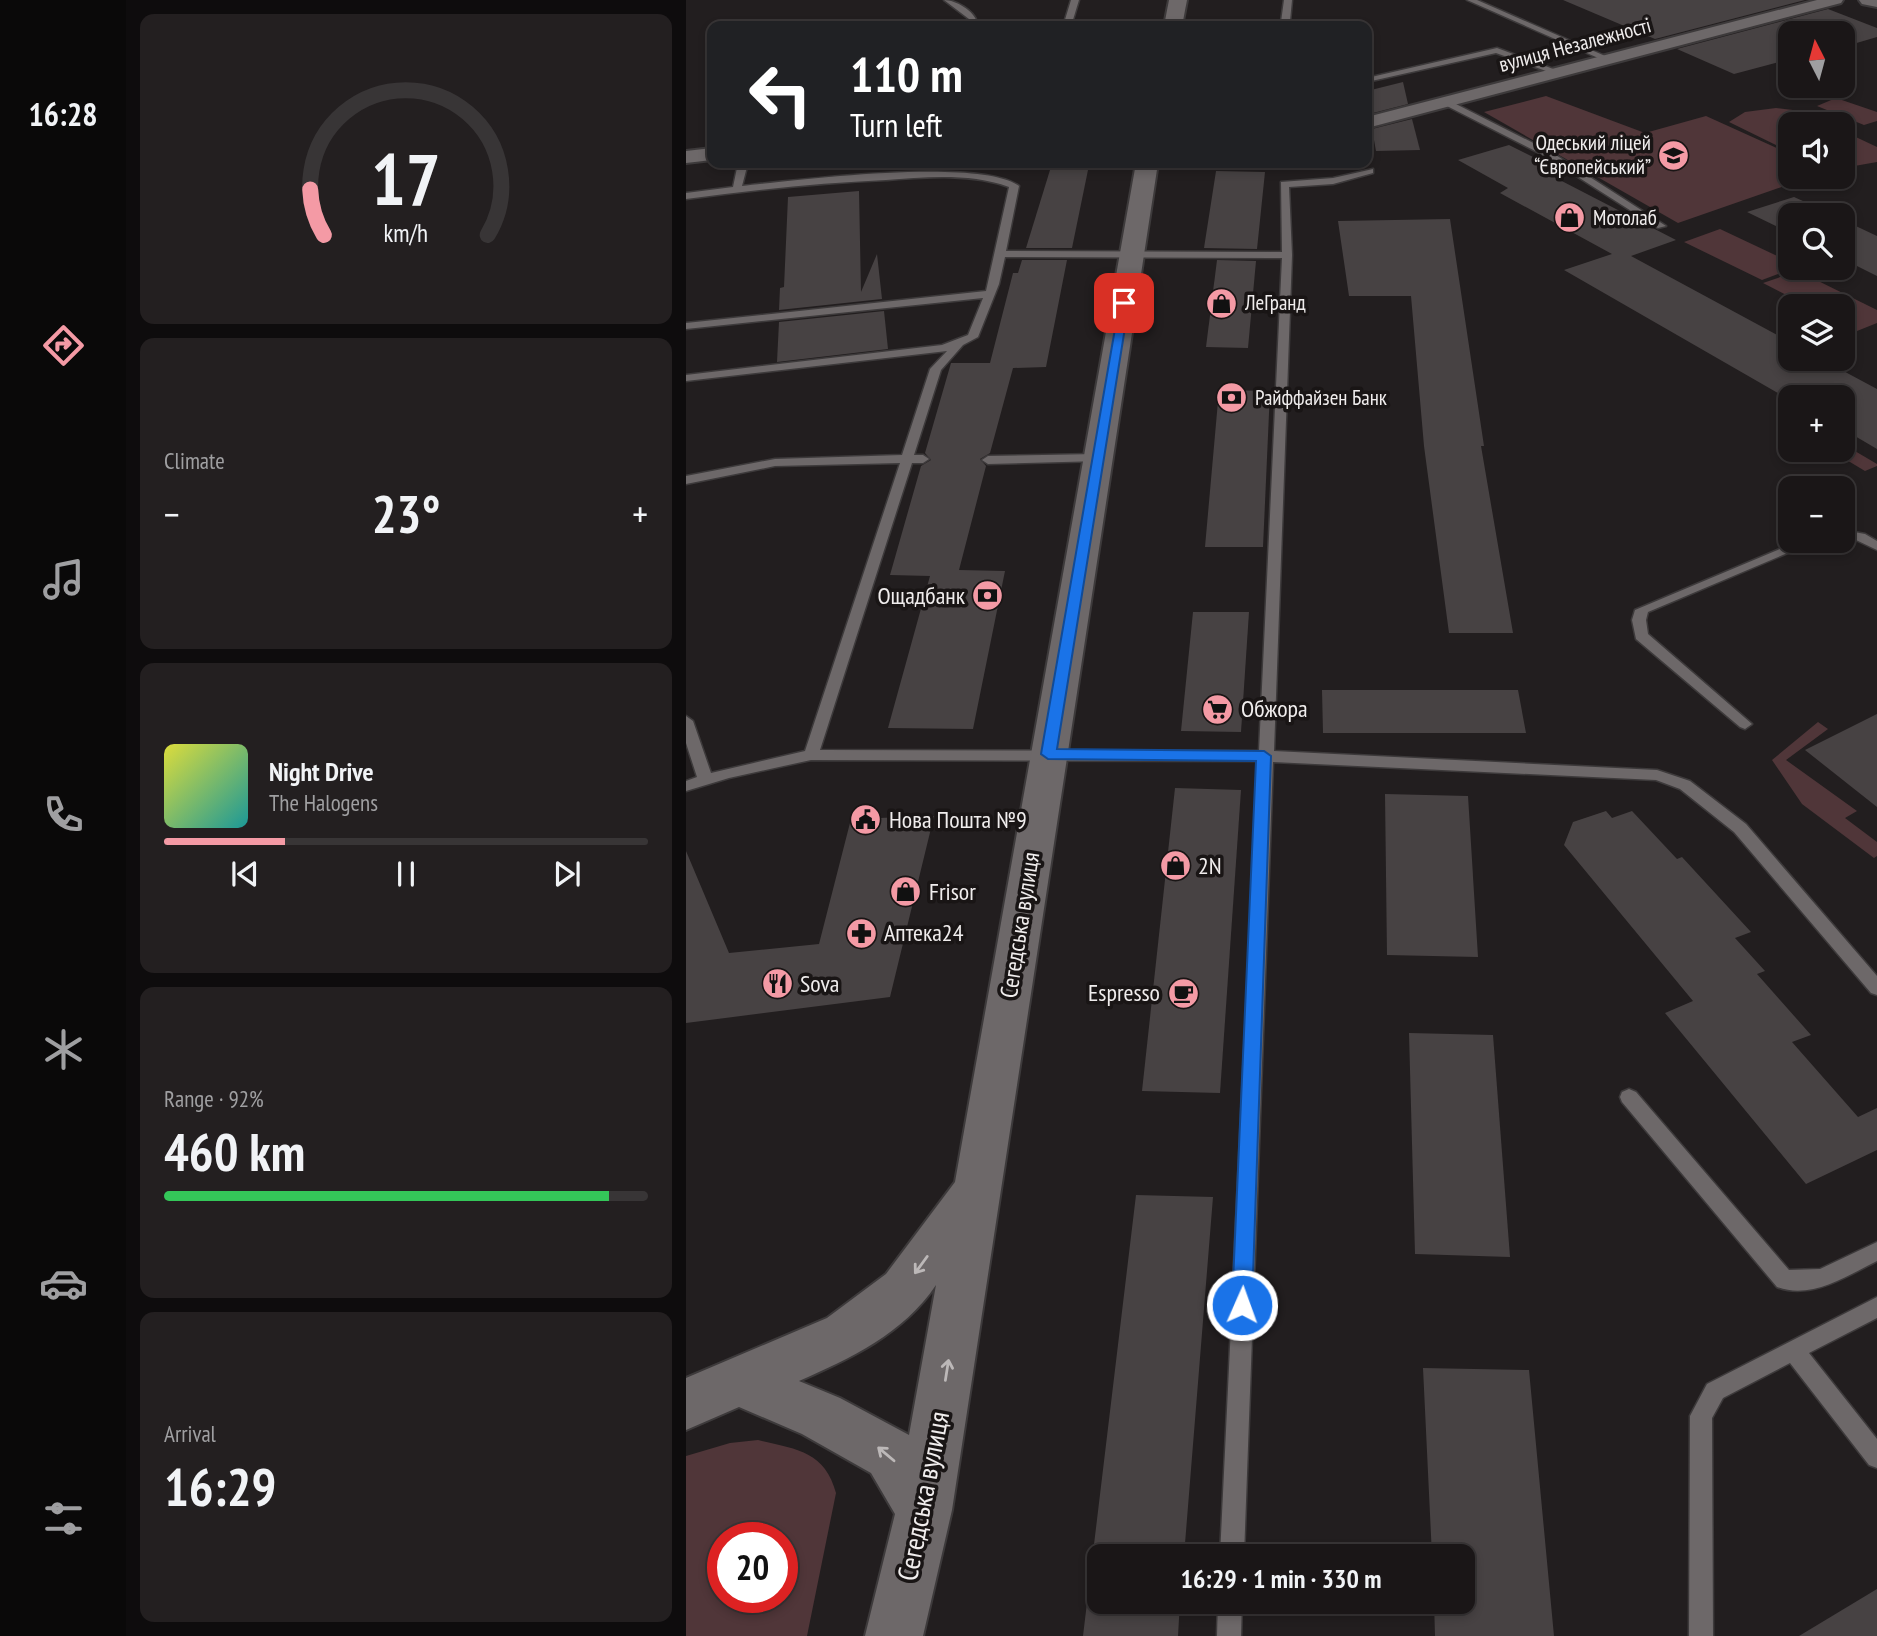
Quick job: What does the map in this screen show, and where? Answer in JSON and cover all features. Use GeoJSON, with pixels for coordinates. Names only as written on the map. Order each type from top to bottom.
{"type":"FeatureCollection","features":[{"type":"Feature","properties":{"kind":"main road"},"geometry":{"type":"LineString","coordinates":[[1174,21],[1178,0]]}},
{"type":"Feature","properties":{"kind":"main road"},"geometry":{"type":"LineString","coordinates":[[1868,0],[1877,2]]}},
{"type":"Feature","properties":{"kind":"main road","name":"Сегедська вулиця"},"geometry":{"type":"LineString","coordinates":[[894,1636],[924,1510],[1146,168]]}},
{"type":"Feature","properties":{"kind":"main road","name":"Сегедська вулиця"},"geometry":{"type":"LineString","coordinates":[[686,1404],[845,1335],[904,1290],[975,1190]]}},
{"type":"Feature","properties":{"kind":"main road"},"geometry":{"type":"LineString","coordinates":[[738,1381],[821,1416],[890,1454],[924,1510]]}},
{"type":"Feature","properties":{"kind":"street","name":"вулиця Незалежності"},"geometry":{"type":"LineString","coordinates":[[1372,120],[1448,103],[1835,0]]}},
{"type":"Feature","properties":{"kind":"street"},"geometry":{"type":"LineString","coordinates":[[686,157],[707,155]]}},
{"type":"Feature","properties":{"kind":"lane"},"geometry":{"type":"LineString","coordinates":[[948,0],[973,21]]}},
{"type":"Feature","properties":{"kind":"lane"},"geometry":{"type":"LineString","coordinates":[[1069,21],[1075,0]]}},
{"type":"Feature","properties":{"kind":"lane"},"geometry":{"type":"LineString","coordinates":[[1286,21],[1288,0]]}},
{"type":"Feature","properties":{"kind":"lane"},"geometry":{"type":"LineString","coordinates":[[1471,0],[1608,59]]}},
{"type":"Feature","properties":{"kind":"lane"},"geometry":{"type":"LineString","coordinates":[[1372,78],[1497,50],[1506,51],[1560,73]]}},
{"type":"Feature","properties":{"kind":"lane"},"geometry":{"type":"LineString","coordinates":[[1448,103],[1548,154],[1661,226]]}},
{"type":"Feature","properties":{"kind":"lane"},"geometry":{"type":"LineString","coordinates":[[737,189],[742,168]]}},
{"type":"Feature","properties":{"kind":"lane"},"geometry":{"type":"LineString","coordinates":[[1232,1544],[1287,255],[1284,184],[1333,181],[1370,171]]}},
{"type":"Feature","properties":{"kind":"lane"},"geometry":{"type":"LineString","coordinates":[[686,196],[737,189],[919,176],[994,177],[1008,180],[1014,186],[990,294],[973,337],[958,345],[936,369],[811,755]]}},
{"type":"Feature","properties":{"kind":"lane"},"geometry":{"type":"LineString","coordinates":[[1000,254],[1287,255]]}},
{"type":"Feature","properties":{"kind":"lane"},"geometry":{"type":"LineString","coordinates":[[686,326],[990,294]]}},
{"type":"Feature","properties":{"kind":"lane"},"geometry":{"type":"LineString","coordinates":[[686,379],[958,345]]}},
{"type":"Feature","properties":{"kind":"lane"},"geometry":{"type":"LineString","coordinates":[[988,460],[1097,458]]}},
{"type":"Feature","properties":{"kind":"lane"},"geometry":{"type":"LineString","coordinates":[[686,481],[724,469],[774,460],[923,459]]}},
{"type":"Feature","properties":{"kind":"lane"},"geometry":{"type":"LineString","coordinates":[[1855,536],[1877,546]]}},
{"type":"Feature","properties":{"kind":"lane"},"geometry":{"type":"LineString","coordinates":[[1745,724],[1641,636],[1639,621],[1642,610],[1781,553]]}},
{"type":"Feature","properties":{"kind":"lane"},"geometry":{"type":"LineString","coordinates":[[686,721],[706,780]]}},
{"type":"Feature","properties":{"kind":"lane"},"geometry":{"type":"LineString","coordinates":[[686,786],[811,755],[1264,756],[1657,775],[1685,785],[1740,828],[1877,988]]}},
{"type":"Feature","properties":{"kind":"lane"},"geometry":{"type":"LineString","coordinates":[[1629,1097],[1784,1280],[1822,1278],[1877,1251]]}},
{"type":"Feature","properties":{"kind":"lane"},"geometry":{"type":"LineString","coordinates":[[1701,1636],[1701,1416],[1715,1391],[1877,1307]]}},
{"type":"Feature","properties":{"kind":"lane"},"geometry":{"type":"LineString","coordinates":[[1794,1351],[1877,1457]]}},
{"type":"Feature","properties":{"kind":"lane"},"geometry":{"type":"LineString","coordinates":[[1229,1636],[1230,1614]]}},
{"type":"Feature","properties":{"kind":"shaded area","name":"Одеський ліцей “Європейський”"},"geometry":{"type":"Polygon","coordinates":[[[1546,96],[1645,133],[1706,116],[1778,149],[1778,188],[1678,223],[1484,112],[1546,96]]]}},
{"type":"Feature","properties":{"kind":"shaded area"},"geometry":{"type":"Polygon","coordinates":[[[1836,98],[1877,112],[1877,121],[1864,125],[1855,121],[1855,112],[1832,112],[1817,106],[1836,98]]]}},
{"type":"Feature","properties":{"kind":"shaded area"},"geometry":{"type":"Polygon","coordinates":[[[1776,108],[1798,112],[1778,112],[1778,146],[1729,122],[1745,112],[1776,108]]]}},
{"type":"Feature","properties":{"kind":"shaded area"},"geometry":{"type":"Polygon","coordinates":[[[1855,137],[1877,147],[1877,162],[1855,166],[1855,137]]]}},
{"type":"Feature","properties":{"kind":"shaded area"},"geometry":{"type":"Polygon","coordinates":[[[1720,229],[1778,256],[1778,274],[1762,280],[1684,242],[1720,229]]]}},
{"type":"Feature","properties":{"kind":"shaded area"},"geometry":{"type":"Polygon","coordinates":[[[1778,278],[1778,280],[1816,280],[1845,294],[1785,294],[1763,283],[1778,278]]]}},
{"type":"Feature","properties":{"kind":"shaded area"},"geometry":{"type":"Polygon","coordinates":[[[1855,299],[1877,310],[1877,323],[1857,331],[1855,299]]]}},
{"type":"Feature","properties":{"kind":"shaded area"},"geometry":{"type":"Polygon","coordinates":[[[1855,451],[1877,464],[1865,471],[1850,462],[1855,462],[1855,451]]]}},
{"type":"Feature","properties":{"kind":"shaded area"},"geometry":{"type":"Polygon","coordinates":[[[1818,722],[1828,729],[1786,760],[1857,811],[1845,818],[1877,842],[1877,856],[1874,858],[1802,804],[1772,760],[1818,722]]]}},
{"type":"Feature","properties":{"kind":"shaded area"},"geometry":{"type":"Polygon","coordinates":[[[758,1440],[807,1454],[825,1468],[836,1493],[807,1636],[686,1636],[686,1456],[730,1443],[758,1440]]]}},
{"type":"Feature","properties":{"kind":"building"},"geometry":{"type":"Polygon","coordinates":[[[1563,0],[1805,0],[1655,39],[1563,0]]]}},
{"type":"Feature","properties":{"kind":"building"},"geometry":{"type":"Polygon","coordinates":[[[1828,9],[1877,28],[1877,37],[1855,43],[1855,21],[1783,21],[1828,9]]]}},
{"type":"Feature","properties":{"kind":"building"},"geometry":{"type":"Polygon","coordinates":[[[1778,22],[1778,62],[1734,74],[1677,49],[1778,22]]]}},
{"type":"Feature","properties":{"kind":"building"},"geometry":{"type":"Polygon","coordinates":[[[1403,82],[1408,104],[1372,113],[1372,90],[1403,82]]]}},
{"type":"Feature","properties":{"kind":"building"},"geometry":{"type":"Polygon","coordinates":[[[1412,119],[1420,150],[1376,151],[1372,129],[1412,119]]]}},
{"type":"Feature","properties":{"kind":"building"},"geometry":{"type":"Polygon","coordinates":[[[1509,145],[1565,173],[1554,177],[1676,240],[1631,256],[1778,336],[1778,371],[1843,371],[1877,389],[1877,449],[1855,436],[1855,385],[1778,385],[1778,393],[1564,270],[1612,254],[1500,193],[1508,188],[1458,160],[1509,145]]]}},
{"type":"Feature","properties":{"kind":"building"},"geometry":{"type":"Polygon","coordinates":[[[1050,170],[1088,170],[1072,248],[1026,248],[1050,170]]]}},
{"type":"Feature","properties":{"kind":"building"},"geometry":{"type":"Polygon","coordinates":[[[1216,171],[1265,172],[1257,249],[1204,248],[1216,171]]]}},
{"type":"Feature","properties":{"kind":"building"},"geometry":{"type":"Polygon","coordinates":[[[859,191],[861,292],[877,254],[882,299],[779,310],[780,288],[784,287],[788,197],[859,191]]]}},
{"type":"Feature","properties":{"kind":"building"},"geometry":{"type":"Polygon","coordinates":[[[1794,197],[1807,203],[1778,203],[1778,227],[1747,212],[1794,197]]]}},
{"type":"Feature","properties":{"kind":"building"},"geometry":{"type":"Polygon","coordinates":[[[1450,219],[1484,446],[1481,446],[1513,633],[1449,633],[1424,446],[1411,296],[1349,296],[1338,221],[1450,219]]]}},
{"type":"Feature","properties":{"kind":"building"},"geometry":{"type":"Polygon","coordinates":[[[1855,226],[1877,236],[1877,276],[1855,265],[1855,226]]]}},
{"type":"Feature","properties":{"kind":"building"},"geometry":{"type":"Polygon","coordinates":[[[1022,260],[1067,260],[1046,367],[1013,368],[990,453],[980,459],[986,466],[959,570],[1005,571],[973,729],[888,728],[930,576],[890,575],[921,466],[931,460],[925,453],[951,363],[990,363],[1013,273],[1018,273],[1022,260]]]}},
{"type":"Feature","properties":{"kind":"building"},"geometry":{"type":"Polygon","coordinates":[[[1217,260],[1256,261],[1248,348],[1206,347],[1217,260]]]}},
{"type":"Feature","properties":{"kind":"building"},"geometry":{"type":"Polygon","coordinates":[[[884,311],[888,349],[777,362],[779,322],[884,311]]]}},
{"type":"Feature","properties":{"kind":"building"},"geometry":{"type":"Polygon","coordinates":[[[1219,390],[1270,391],[1263,547],[1205,547],[1219,390]]]}},
{"type":"Feature","properties":{"kind":"building"},"geometry":{"type":"Polygon","coordinates":[[[1193,612],[1249,612],[1241,732],[1181,731],[1193,612]]]}},
{"type":"Feature","properties":{"kind":"building"},"geometry":{"type":"Polygon","coordinates":[[[1322,690],[1518,690],[1526,733],[1323,733],[1322,690]]]}},
{"type":"Feature","properties":{"kind":"building"},"geometry":{"type":"Polygon","coordinates":[[[1877,714],[1877,807],[1805,750],[1877,714]]]}},
{"type":"Feature","properties":{"kind":"building"},"geometry":{"type":"Polygon","coordinates":[[[1175,788],[1241,790],[1220,1093],[1142,1091],[1175,788]]]}},
{"type":"Feature","properties":{"kind":"building"},"geometry":{"type":"Polygon","coordinates":[[[1385,794],[1468,796],[1478,957],[1387,955],[1385,794]]]}},
{"type":"Feature","properties":{"kind":"building"},"geometry":{"type":"Polygon","coordinates":[[[1606,811],[1612,818],[1632,811],[1677,859],[1682,857],[1751,932],[1735,938],[1765,971],[1757,974],[1811,1035],[1792,1042],[1858,1117],[1877,1108],[1877,1150],[1806,1184],[1665,1013],[1693,1001],[1564,845],[1573,822],[1606,811]]]}},
{"type":"Feature","properties":{"kind":"building"},"geometry":{"type":"Polygon","coordinates":[[[934,816],[890,997],[686,1023],[686,851],[729,953],[819,944],[851,819],[934,816]]]}},
{"type":"Feature","properties":{"kind":"building"},"geometry":{"type":"Polygon","coordinates":[[[1409,1033],[1493,1035],[1510,1257],[1415,1254],[1409,1033]]]}},
{"type":"Feature","properties":{"kind":"building"},"geometry":{"type":"Polygon","coordinates":[[[1136,1195],[1213,1197],[1185,1544],[1094,1544],[1136,1195]]]}},
{"type":"Feature","properties":{"kind":"building"},"geometry":{"type":"Polygon","coordinates":[[[1423,1368],[1529,1370],[1554,1636],[1435,1636],[1434,1614],[1475,1614],[1475,1544],[1431,1544],[1423,1368]]]}},
{"type":"Feature","properties":{"kind":"building"},"geometry":{"type":"Polygon","coordinates":[[[1877,1589],[1877,1636],[1799,1636],[1877,1589]]]}},
{"type":"Feature","properties":{"kind":"building"},"geometry":{"type":"Polygon","coordinates":[[[1087,1603],[1087,1614],[1179,1614],[1178,1636],[1083,1636],[1087,1603]]]}},
{"type":"Feature","properties":{"kind":"place","name":"Одеський ліцей “Європейський”"},"geometry":{"type":"Point","coordinates":[1674,155]}},
{"type":"Feature","properties":{"kind":"place","name":"Мотолаб"},"geometry":{"type":"Point","coordinates":[1570,218]}},
{"type":"Feature","properties":{"kind":"place","name":"ЛеГранд"},"geometry":{"type":"Point","coordinates":[1222,303]}},
{"type":"Feature","properties":{"kind":"place","name":"Райффайзен Банк"},"geometry":{"type":"Point","coordinates":[1232,398]}},
{"type":"Feature","properties":{"kind":"place","name":"Ощадбанк"},"geometry":{"type":"Point","coordinates":[988,596]}},
{"type":"Feature","properties":{"kind":"place","name":"Обжора"},"geometry":{"type":"Point","coordinates":[1218,709]}},
{"type":"Feature","properties":{"kind":"place","name":"Нова Пошта №9"},"geometry":{"type":"Point","coordinates":[866,820]}},
{"type":"Feature","properties":{"kind":"place","name":"2N"},"geometry":{"type":"Point","coordinates":[1175,866]}},
{"type":"Feature","properties":{"kind":"place","name":"Frisor"},"geometry":{"type":"Point","coordinates":[906,892]}},
{"type":"Feature","properties":{"kind":"place","name":"Аптека24"},"geometry":{"type":"Point","coordinates":[861,933]}},
{"type":"Feature","properties":{"kind":"place","name":"Sova"},"geometry":{"type":"Point","coordinates":[777,984]}},
{"type":"Feature","properties":{"kind":"place","name":"Espresso"},"geometry":{"type":"Point","coordinates":[1183,993]}},
{"type":"Feature","properties":{"kind":"route"},"geometry":{"type":"LineString","coordinates":[[1124,303],[1048,754],[1264,756],[1242,1305]]}}]}
